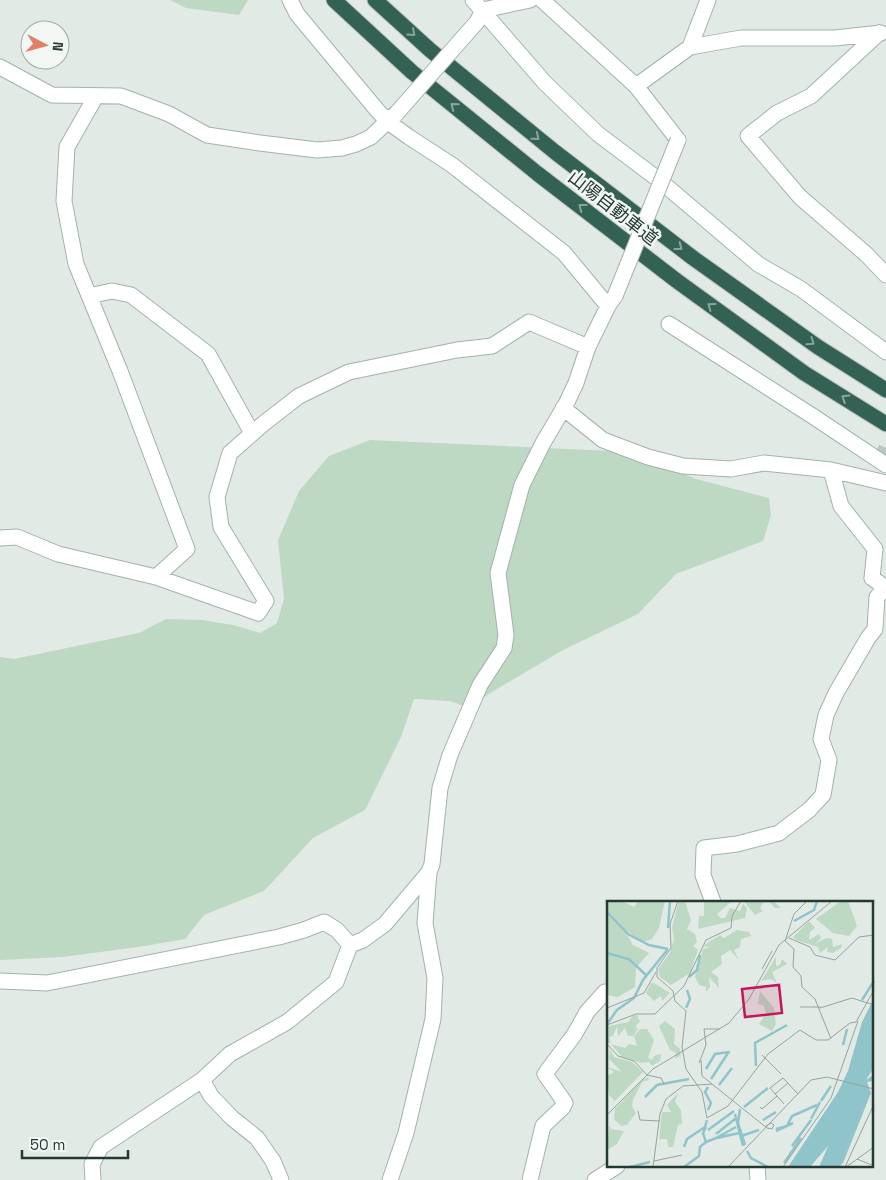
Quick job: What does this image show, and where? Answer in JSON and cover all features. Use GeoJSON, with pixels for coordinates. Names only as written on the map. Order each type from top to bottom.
{"type":"FeatureCollection","features":[{"type":"Feature","properties":{"kind":"highway","name":"山陽自動車道"},"geometry":{"type":"LineString","coordinates":[[334,0],[412,72],[538,174],[669,275],[804,373],[886,424]]}},
{"type":"Feature","properties":{"kind":"highway","name":"山陽自動車道"},"geometry":{"type":"LineString","coordinates":[[376,0],[430,50],[555,152],[685,252],[818,347],[886,390]]}},
{"type":"Feature","properties":{"kind":"street"},"geometry":{"type":"LineString","coordinates":[[290,0],[297,14],[377,110],[391,118],[409,137],[452,165],[564,253],[612,301]]}},
{"type":"Feature","properties":{"kind":"street"},"geometry":{"type":"LineString","coordinates":[[0,67],[52,95],[121,96],[169,114],[207,135],[317,150],[342,148],[371,137],[391,118],[477,11],[530,0]]}},
{"type":"Feature","properties":{"kind":"street"},"geometry":{"type":"LineString","coordinates":[[390,1180],[406,1133],[433,1019],[435,978],[425,922],[429,872],[432,864],[440,788],[450,755],[480,685],[504,648],[506,635],[498,573],[511,522],[522,484],[576,383],[588,347],[612,301],[678,140],[636,86],[542,0]]}},
{"type":"Feature","properties":{"kind":"street"},"geometry":{"type":"LineString","coordinates":[[690,47],[708,0]]}},
{"type":"Feature","properties":{"kind":"street"},"geometry":{"type":"LineString","coordinates":[[477,11],[545,83],[598,134],[659,180],[758,264],[801,289],[886,352]]}},
{"type":"Feature","properties":{"kind":"street"},"geometry":{"type":"LineString","coordinates":[[636,86],[690,47],[741,38],[835,38],[883,33]]}},
{"type":"Feature","properties":{"kind":"street"},"geometry":{"type":"LineString","coordinates":[[883,33],[811,96],[777,113],[748,136],[800,197],[867,255],[886,275]]}},
{"type":"Feature","properties":{"kind":"street"},"geometry":{"type":"LineString","coordinates":[[96,96],[67,147],[64,201],[76,264],[120,371],[187,549],[156,576]]}},
{"type":"Feature","properties":{"kind":"street"},"geometry":{"type":"LineString","coordinates":[[89,296],[112,291],[132,295],[208,354],[252,433]]}},
{"type":"Feature","properties":{"kind":"street"},"geometry":{"type":"LineString","coordinates":[[0,538],[17,537],[58,554],[156,576],[258,613],[266,601],[221,527],[218,497],[230,454],[262,424],[299,396],[349,372],[457,350],[492,346],[529,322],[588,347]]}},
{"type":"Feature","properties":{"kind":"street"},"geometry":{"type":"LineString","coordinates":[[669,324],[886,465]]}},
{"type":"Feature","properties":{"kind":"street"},"geometry":{"type":"LineString","coordinates":[[563,408],[603,440],[648,457],[683,466],[731,469],[764,463],[831,470],[886,483]]}},
{"type":"Feature","properties":{"kind":"street"},"geometry":{"type":"LineString","coordinates":[[713,901],[702,875],[704,848],[737,844],[778,833],[809,810],[823,795],[829,760],[821,739],[826,715],[836,692],[875,629],[877,597],[886,588],[872,578],[875,549],[841,506],[831,470]]}},
{"type":"Feature","properties":{"kind":"street"},"geometry":{"type":"LineString","coordinates":[[93,1180],[92,1164],[101,1147],[202,1080],[230,1054],[287,1022],[336,982],[350,946],[363,940],[385,924],[429,872]]}},
{"type":"Feature","properties":{"kind":"street"},"geometry":{"type":"LineString","coordinates":[[0,981],[47,982],[278,937],[324,922],[337,930],[350,946]]}},
{"type":"Feature","properties":{"kind":"street"},"geometry":{"type":"LineString","coordinates":[[530,1180],[543,1126],[565,1103],[545,1074],[574,1034],[587,1012],[605,992],[607,993]]}},
{"type":"Feature","properties":{"kind":"street"},"geometry":{"type":"LineString","coordinates":[[202,1080],[211,1096],[221,1107],[258,1138],[273,1162],[281,1180]]}},
{"type":"Feature","properties":{"kind":"street"},"geometry":{"type":"LineString","coordinates":[[595,1180],[614,1168]]}},
{"type":"Feature","properties":{"kind":"green space"},"geometry":{"type":"Polygon","coordinates":[[[170,0],[248,0],[239,15],[186,8],[170,0]]]}},
{"type":"Feature","properties":{"kind":"green space"},"geometry":{"type":"Polygon","coordinates":[[[370,440],[634,452],[696,479],[769,498],[771,515],[763,541],[676,574],[638,614],[563,650],[492,692],[469,708],[450,701],[414,699],[401,737],[365,810],[313,838],[264,891],[204,915],[185,939],[63,957],[0,960],[0,657],[14,659],[139,633],[166,619],[202,620],[233,625],[260,633],[277,623],[284,599],[278,540],[299,491],[329,456],[370,440]]]}},
{"type":"Feature","properties":{"kind":"tunnel"},"geometry":{"type":"LineString","coordinates":[[880,461],[886,448]]}}]}
